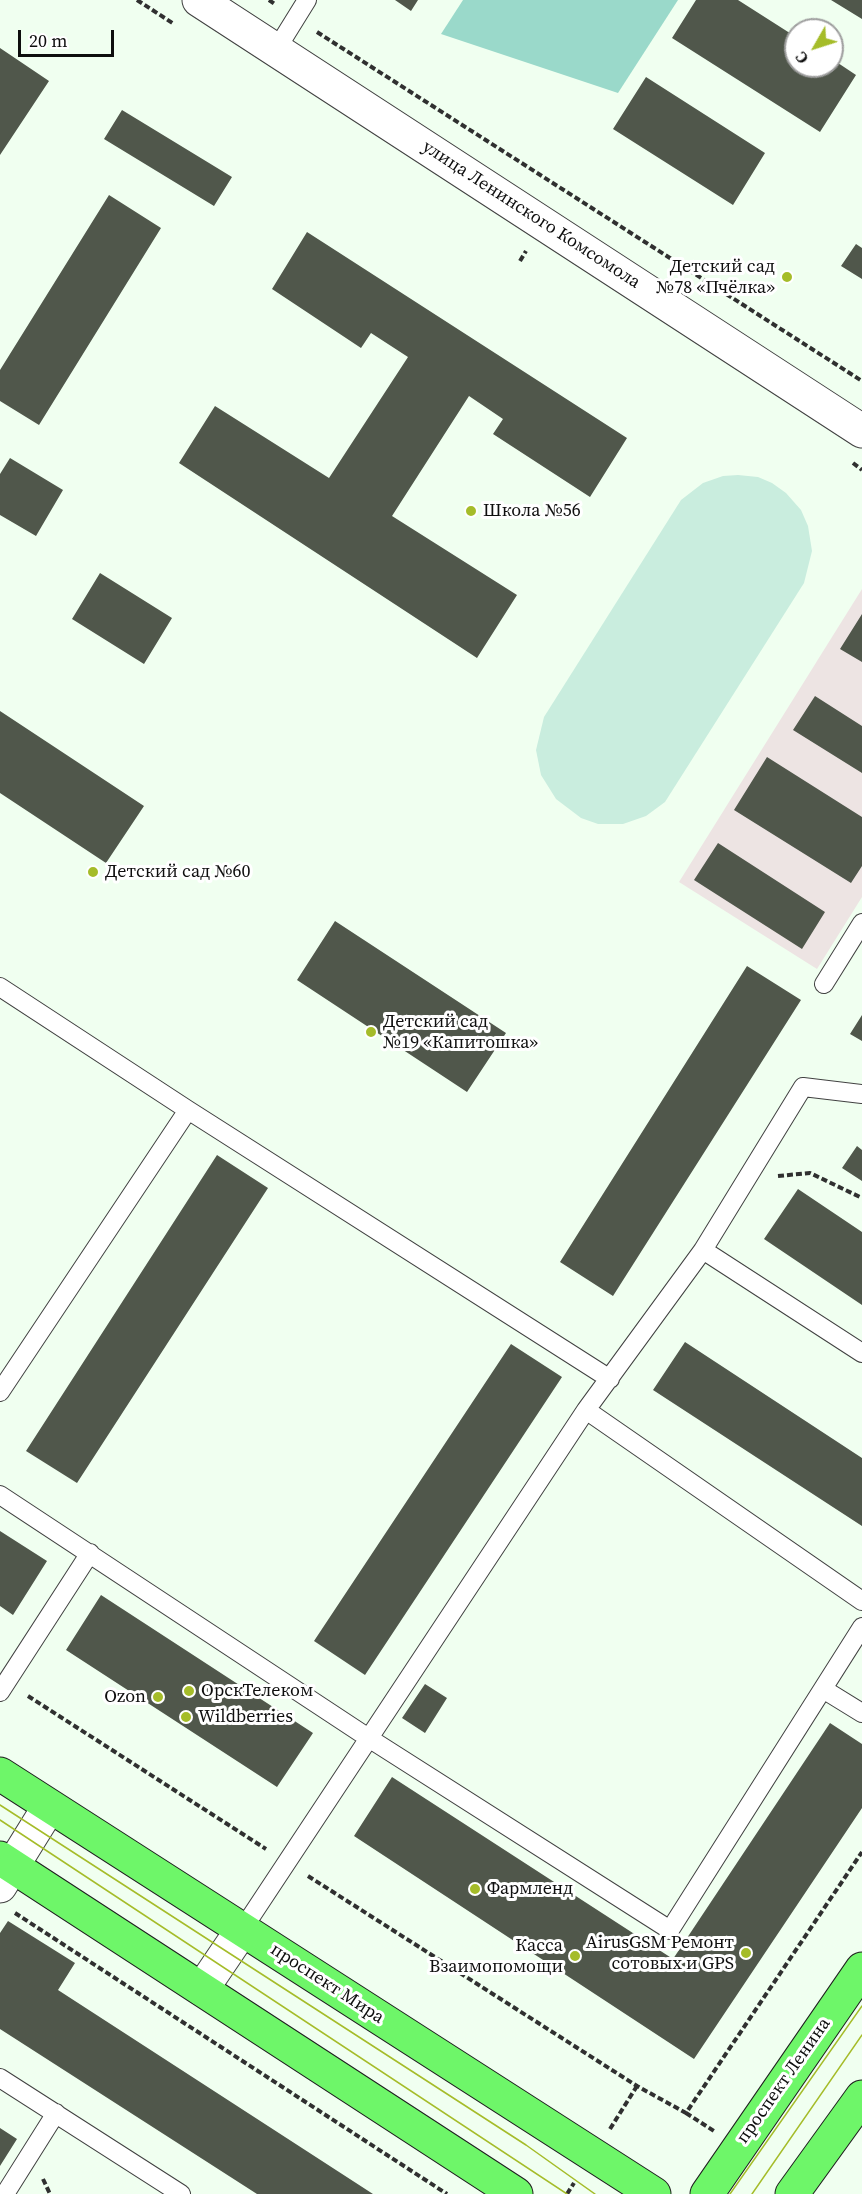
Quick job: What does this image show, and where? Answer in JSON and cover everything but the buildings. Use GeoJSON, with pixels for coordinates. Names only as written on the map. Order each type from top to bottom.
{"type":"FeatureCollection","features":[{"type":"Feature","properties":{"kind":"main road","name":"проспект Мира"},"geometry":{"type":"LineString","coordinates":[[0,1774],[654,2194]]}},
{"type":"Feature","properties":{"kind":"main road"},"geometry":{"type":"LineString","coordinates":[[6,1880],[202,1989],[516,2194]]}},
{"type":"Feature","properties":{"kind":"main road","name":"проспект Ленина"},"geometry":{"type":"LineString","coordinates":[[707,2194],[862,1969]]}},
{"type":"Feature","properties":{"kind":"main road"},"geometry":{"type":"LineString","coordinates":[[792,2194],[862,2097]]}},
{"type":"Feature","properties":{"kind":"street","name":"улица Ленинского Комсомола"},"geometry":{"type":"LineString","coordinates":[[199,0],[862,430]]}},
{"type":"Feature","properties":{"kind":"street"},"geometry":{"type":"LineString","coordinates":[[6,1880],[49,1807]]}},
{"type":"Feature","properties":{"kind":"street"},"geometry":{"type":"LineString","coordinates":[[202,1989],[242,1930]]}},
{"type":"Feature","properties":{"kind":"lane"},"geometry":{"type":"LineString","coordinates":[[276,50],[307,0]]}},
{"type":"Feature","properties":{"kind":"lane"},"geometry":{"type":"LineString","coordinates":[[824,984],[862,923]]}},
{"type":"Feature","properties":{"kind":"lane"},"geometry":{"type":"LineString","coordinates":[[0,987],[188,1110],[610,1379]]}},
{"type":"Feature","properties":{"kind":"lane"},"geometry":{"type":"LineString","coordinates":[[242,1930],[367,1737],[586,1410],[703,1250],[802,1087],[862,1094]]}},
{"type":"Feature","properties":{"kind":"lane"},"geometry":{"type":"LineString","coordinates":[[0,1392],[188,1110]]}},
{"type":"Feature","properties":{"kind":"lane"},"geometry":{"type":"LineString","coordinates":[[703,1250],[862,1353]]}},
{"type":"Feature","properties":{"kind":"lane"},"geometry":{"type":"LineString","coordinates":[[586,1410],[862,1601]]}},
{"type":"Feature","properties":{"kind":"lane"},"geometry":{"type":"LineString","coordinates":[[0,1495],[367,1737],[670,1930],[862,1627]]}},
{"type":"Feature","properties":{"kind":"lane"},"geometry":{"type":"LineString","coordinates":[[3,1687],[90,1553]]}},
{"type":"Feature","properties":{"kind":"lane"},"geometry":{"type":"LineString","coordinates":[[823,1689],[862,1713]]}},
{"type":"Feature","properties":{"kind":"lane"},"geometry":{"type":"LineString","coordinates":[[0,2078],[181,2194]]}},
{"type":"Feature","properties":{"kind":"lane"},"geometry":{"type":"LineString","coordinates":[[5,2194],[56,2114]]}},
{"type":"Feature","properties":{"kind":"path"},"geometry":{"type":"LineString","coordinates":[[269,0],[862,381]]}},
{"type":"Feature","properties":{"kind":"path"},"geometry":{"type":"LineString","coordinates":[[560,189],[562,182]]}},
{"type":"Feature","properties":{"kind":"path"},"geometry":{"type":"LineString","coordinates":[[520,261],[525,252]]}},
{"type":"Feature","properties":{"kind":"path"},"geometry":{"type":"LineString","coordinates":[[747,1178],[810,1173],[862,1198]]}},
{"type":"Feature","properties":{"kind":"path"},"geometry":{"type":"LineString","coordinates":[[3,1687],[286,1862],[627,2080],[686,2113],[862,1852]]}},
{"type":"Feature","properties":{"kind":"path"},"geometry":{"type":"LineString","coordinates":[[6,1880],[447,2194]]}},
{"type":"Feature","properties":{"kind":"shaded area"},"geometry":{"type":"Polygon","coordinates":[[[463,0],[678,0],[618,93],[441,34],[463,0]]]}},
{"type":"Feature","properties":{"kind":"shaded area"},"geometry":{"type":"Polygon","coordinates":[[[862,589],[862,897],[817,969],[679,882],[862,589]]]}},
{"type":"Feature","properties":{"kind":"green space"},"geometry":{"type":"Polygon","coordinates":[[[723,476],[758,477],[772,483],[786,493],[801,510],[808,526],[812,551],[804,583],[665,802],[646,816],[623,824],[598,824],[581,818],[556,799],[541,775],[536,750],[544,717],[681,500],[703,483],[723,476]]]}},
{"type":"Feature","properties":{"kind":"tram line"},"geometry":{"type":"LineString","coordinates":[[0,1805],[526,2145],[595,2194]]}},
{"type":"Feature","properties":{"kind":"tram line"},"geometry":{"type":"LineString","coordinates":[[0,1820],[567,2194]]}},
{"type":"Feature","properties":{"kind":"tram line"},"geometry":{"type":"LineString","coordinates":[[730,2194],[862,2006]]}},
{"type":"Feature","properties":{"kind":"tram line"},"geometry":{"type":"LineString","coordinates":[[752,2194],[862,2035]]}},
{"type":"Feature","properties":{"kind":"place","name":"Детский сад №78 «Пчёлка»"},"geometry":{"type":"Point","coordinates":[787,277]}},
{"type":"Feature","properties":{"kind":"place","name":"Школа №56"},"geometry":{"type":"Point","coordinates":[471,511]}},
{"type":"Feature","properties":{"kind":"place","name":"Детский сад №60"},"geometry":{"type":"Point","coordinates":[93,872]}},
{"type":"Feature","properties":{"kind":"place","name":"Детский сад №19 «Капитошка»"},"geometry":{"type":"Point","coordinates":[371,1032]}},
{"type":"Feature","properties":{"kind":"place","name":"ОрскТелеком"},"geometry":{"type":"Point","coordinates":[189,1691]}},
{"type":"Feature","properties":{"kind":"place","name":"Ozon"},"geometry":{"type":"Point","coordinates":[158,1697]}},
{"type":"Feature","properties":{"kind":"place","name":"Wildberries"},"geometry":{"type":"Point","coordinates":[186,1717]}},
{"type":"Feature","properties":{"kind":"place","name":"Фармленд"},"geometry":{"type":"Point","coordinates":[475,1889]}},
{"type":"Feature","properties":{"kind":"place","name":"AirusGSM Ремонт сотовых и GPS"},"geometry":{"type":"Point","coordinates":[746,1953]}},
{"type":"Feature","properties":{"kind":"place","name":"Касса Взаимопомощи"},"geometry":{"type":"Point","coordinates":[575,1956]}}]}
